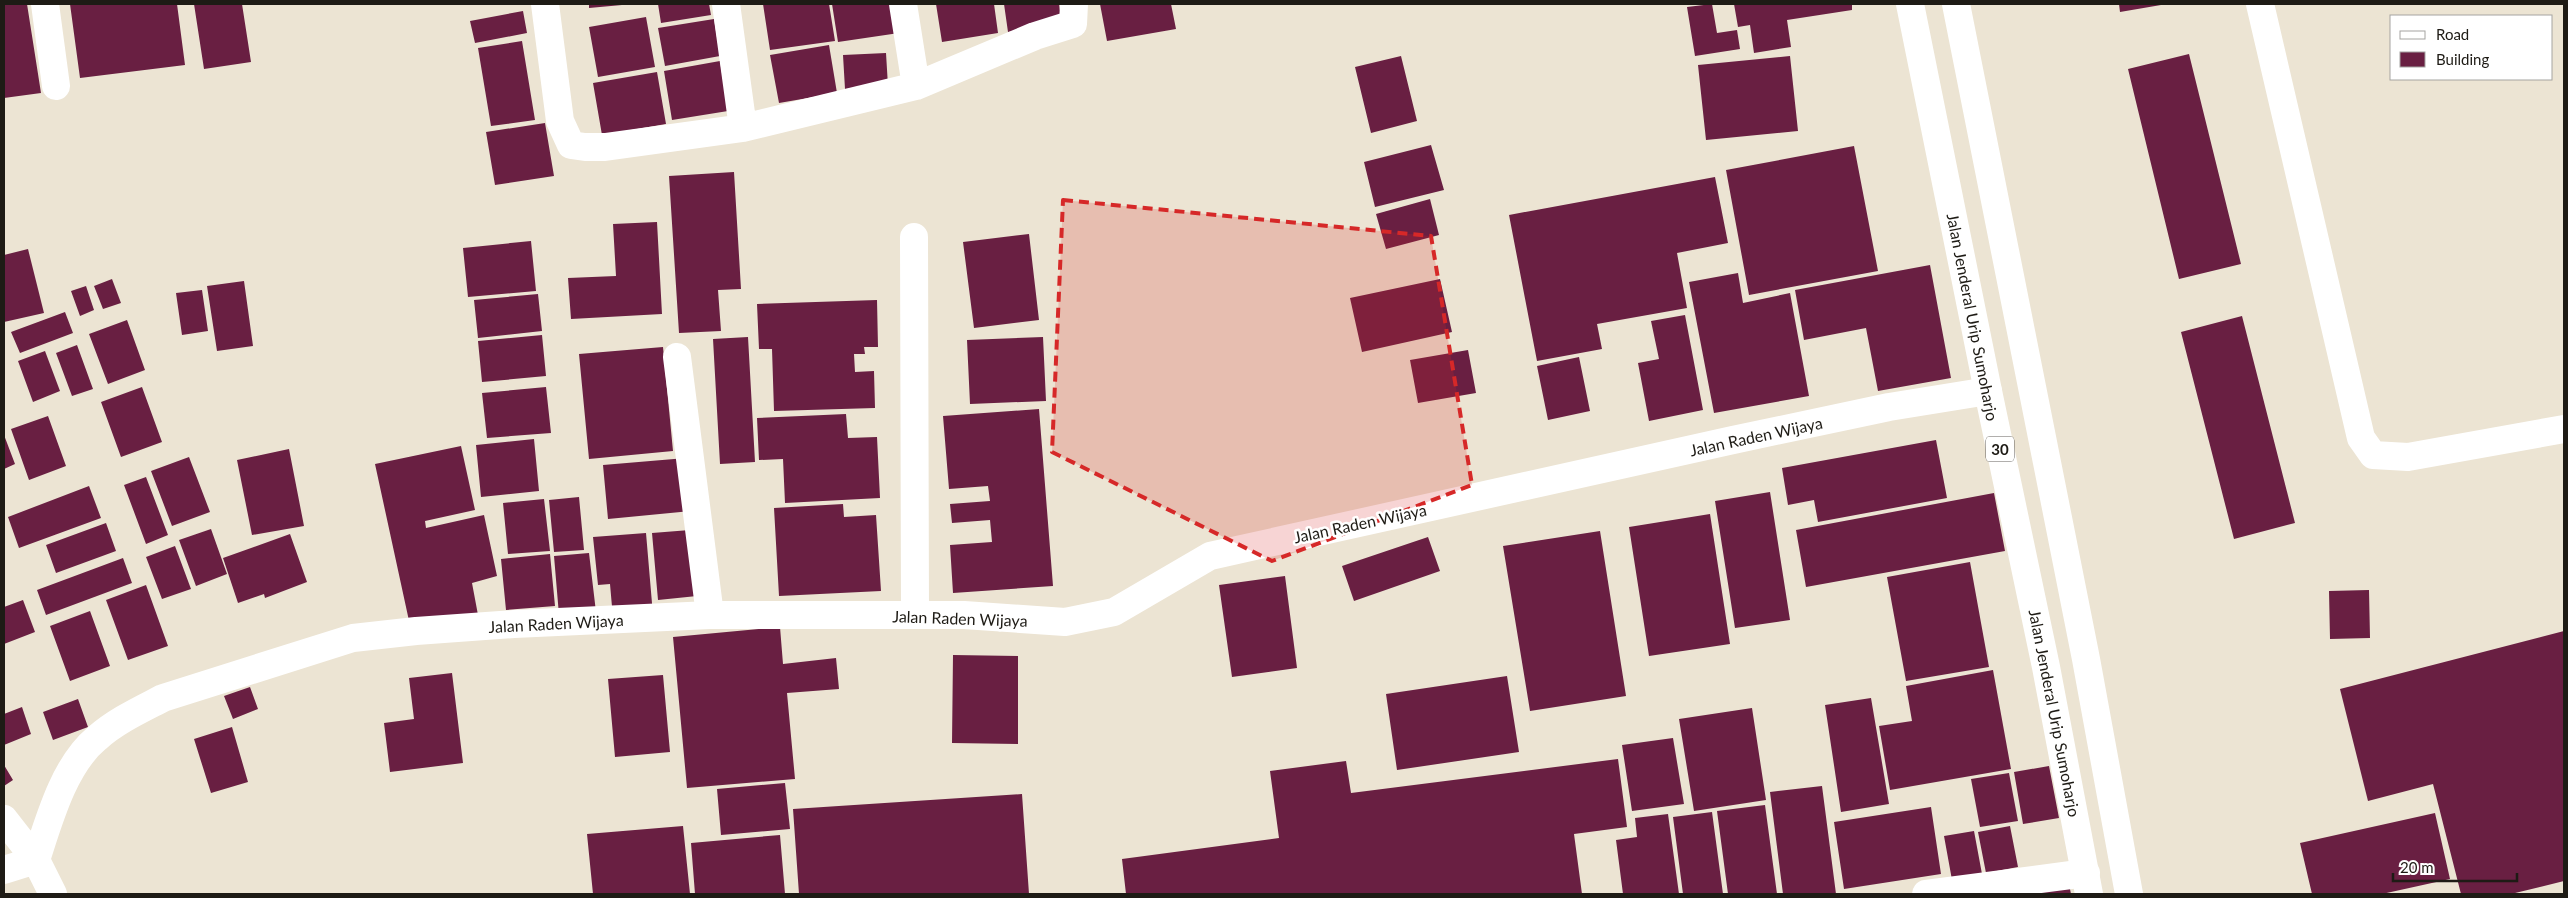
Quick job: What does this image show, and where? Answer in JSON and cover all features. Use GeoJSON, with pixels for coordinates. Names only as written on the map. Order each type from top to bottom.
{"type":"FeatureCollection","features":[{"type":"Feature","properties":{"kind":"main road"},"geometry":{"type":"LineString","coordinates":[[45,4],[56,86]]}},
{"type":"Feature","properties":{"kind":"main road"},"geometry":{"type":"LineString","coordinates":[[546,4],[560,121],[571,145],[585,148],[606,147],[743,128],[916,86],[1035,36],[1073,24],[1074,4]]}},
{"type":"Feature","properties":{"kind":"main road"},"geometry":{"type":"LineString","coordinates":[[726,4],[743,128]]}},
{"type":"Feature","properties":{"kind":"main road"},"geometry":{"type":"LineString","coordinates":[[904,4],[916,86]]}},
{"type":"Feature","properties":{"kind":"main road","name":"Jalan Jenderal Urip Sumoharjo"},"geometry":{"type":"LineString","coordinates":[[1910,4],[2046,667],[2088,884]]}},
{"type":"Feature","properties":{"kind":"main road"},"geometry":{"type":"LineString","coordinates":[[1956,4],[2086,658],[2128,894]]}},
{"type":"Feature","properties":{"kind":"main road"},"geometry":{"type":"LineString","coordinates":[[2260,4],[2361,438],[2373,455],[2408,456],[2564,429]]}},
{"type":"Feature","properties":{"kind":"main road"},"geometry":{"type":"LineString","coordinates":[[914,237],[915,615]]}},
{"type":"Feature","properties":{"kind":"main road"},"geometry":{"type":"LineString","coordinates":[[677,357],[710,615]]}},
{"type":"Feature","properties":{"kind":"main road","name":"Jalan Raden Wijaya"},"geometry":{"type":"LineString","coordinates":[[36,860],[54,806],[80,755],[97,738],[136,712],[162,698],[353,638],[514,624],[710,615],[964,615],[1065,622],[1114,612],[1210,556],[1732,440],[1889,407],[1988,391]]}},
{"type":"Feature","properties":{"kind":"main road"},"geometry":{"type":"LineString","coordinates":[[4,819],[36,860],[53,894]]}},
{"type":"Feature","properties":{"kind":"main road"},"geometry":{"type":"LineString","coordinates":[[4,870],[36,860]]}},
{"type":"Feature","properties":{"kind":"main road"},"geometry":{"type":"LineString","coordinates":[[1926,894],[2088,884]]}},
{"type":"Feature","properties":{"kind":"highlighted area"},"geometry":{"type":"Polygon","coordinates":[[[1063,200],[1431,236],[1472,485],[1272,561],[1052,452],[1063,200]]]}},
{"type":"Feature","properties":{"kind":"building"},"geometry":{"type":"Polygon","coordinates":[[[4,4],[27,4],[41,93],[4,98],[4,4]]]}},
{"type":"Feature","properties":{"kind":"building"},"geometry":{"type":"Polygon","coordinates":[[[70,4],[177,4],[185,65],[80,78],[70,4]]]}},
{"type":"Feature","properties":{"kind":"building"},"geometry":{"type":"Polygon","coordinates":[[[194,4],[242,4],[251,62],[204,69],[194,4]]]}},
{"type":"Feature","properties":{"kind":"building"},"geometry":{"type":"Polygon","coordinates":[[[589,4],[622,4],[622,5],[589,8],[589,4]]]}},
{"type":"Feature","properties":{"kind":"building"},"geometry":{"type":"Polygon","coordinates":[[[658,4],[709,4],[711,15],[661,23],[658,4]]]}},
{"type":"Feature","properties":{"kind":"building"},"geometry":{"type":"Polygon","coordinates":[[[763,4],[829,4],[835,41],[770,50],[763,4]]]}},
{"type":"Feature","properties":{"kind":"building"},"geometry":{"type":"Polygon","coordinates":[[[832,4],[895,4],[899,33],[838,42],[832,4]]]}},
{"type":"Feature","properties":{"kind":"building"},"geometry":{"type":"Polygon","coordinates":[[[936,4],[994,4],[998,33],[942,42],[936,4]]]}},
{"type":"Feature","properties":{"kind":"building"},"geometry":{"type":"Polygon","coordinates":[[[1004,4],[1059,4],[1062,24],[1008,32],[1004,4]]]}},
{"type":"Feature","properties":{"kind":"building"},"geometry":{"type":"Polygon","coordinates":[[[1100,4],[1171,4],[1176,29],[1107,41],[1100,4]]]}},
{"type":"Feature","properties":{"kind":"building"},"geometry":{"type":"Polygon","coordinates":[[[1712,4],[1717,33],[1737,30],[1740,49],[1695,56],[1687,7],[1712,4]]]}},
{"type":"Feature","properties":{"kind":"building"},"geometry":{"type":"Polygon","coordinates":[[[1734,4],[1852,4],[1852,10],[1787,20],[1791,47],[1754,53],[1750,25],[1738,27],[1734,4]]]}},
{"type":"Feature","properties":{"kind":"building"},"geometry":{"type":"Polygon","coordinates":[[[2119,4],[2161,4],[2161,5],[2120,12],[2119,4]]]}},
{"type":"Feature","properties":{"kind":"building"},"geometry":{"type":"Polygon","coordinates":[[[523,11],[527,33],[475,43],[470,21],[523,11]]]}},
{"type":"Feature","properties":{"kind":"building"},"geometry":{"type":"Polygon","coordinates":[[[646,17],[655,67],[598,77],[589,27],[646,17]]]}},
{"type":"Feature","properties":{"kind":"building"},"geometry":{"type":"Polygon","coordinates":[[[714,19],[720,56],[665,66],[658,28],[714,19]]]}},
{"type":"Feature","properties":{"kind":"building"},"geometry":{"type":"Polygon","coordinates":[[[522,41],[535,120],[491,126],[478,48],[522,41]]]}},
{"type":"Feature","properties":{"kind":"building"},"geometry":{"type":"Polygon","coordinates":[[[829,45],[837,93],[779,103],[770,55],[829,45]]]}},
{"type":"Feature","properties":{"kind":"building"},"geometry":{"type":"Polygon","coordinates":[[[886,53],[888,86],[845,89],[843,55],[886,53]]]}},
{"type":"Feature","properties":{"kind":"building"},"geometry":{"type":"Polygon","coordinates":[[[2189,54],[2241,264],[2179,279],[2128,69],[2189,54]]]}},
{"type":"Feature","properties":{"kind":"building"},"geometry":{"type":"Polygon","coordinates":[[[1401,56],[1417,121],[1371,133],[1355,67],[1401,56]]]}},
{"type":"Feature","properties":{"kind":"building"},"geometry":{"type":"Polygon","coordinates":[[[1790,56],[1798,131],[1706,140],[1698,65],[1790,56]]]}},
{"type":"Feature","properties":{"kind":"building"},"geometry":{"type":"Polygon","coordinates":[[[720,61],[728,111],[672,120],[664,71],[720,61]]]}},
{"type":"Feature","properties":{"kind":"building"},"geometry":{"type":"Polygon","coordinates":[[[657,72],[666,124],[602,135],[593,83],[657,72]]]}},
{"type":"Feature","properties":{"kind":"building"},"geometry":{"type":"Polygon","coordinates":[[[545,123],[554,176],[495,185],[486,132],[545,123]]]}},
{"type":"Feature","properties":{"kind":"building"},"geometry":{"type":"Polygon","coordinates":[[[1431,145],[1444,190],[1375,207],[1364,162],[1431,145]]]}},
{"type":"Feature","properties":{"kind":"building"},"geometry":{"type":"Polygon","coordinates":[[[1854,146],[1878,271],[1749,295],[1726,170],[1854,146]]]}},
{"type":"Feature","properties":{"kind":"building"},"geometry":{"type":"Polygon","coordinates":[[[734,172],[741,289],[718,290],[721,331],[679,333],[669,176],[734,172]]]}},
{"type":"Feature","properties":{"kind":"building"},"geometry":{"type":"Polygon","coordinates":[[[1715,177],[1728,243],[1677,253],[1687,308],[1597,324],[1602,349],[1537,361],[1509,215],[1715,177]]]}},
{"type":"Feature","properties":{"kind":"building"},"geometry":{"type":"Polygon","coordinates":[[[1430,199],[1439,235],[1386,249],[1376,214],[1430,199]]]}},
{"type":"Feature","properties":{"kind":"building"},"geometry":{"type":"Polygon","coordinates":[[[657,222],[662,314],[571,319],[568,278],[616,276],[613,224],[657,222]]]}},
{"type":"Feature","properties":{"kind":"building"},"geometry":{"type":"Polygon","coordinates":[[[1029,234],[1039,320],[974,328],[963,242],[1029,234]]]}},
{"type":"Feature","properties":{"kind":"building"},"geometry":{"type":"Polygon","coordinates":[[[531,241],[536,291],[468,297],[463,248],[531,241]]]}},
{"type":"Feature","properties":{"kind":"building"},"geometry":{"type":"Polygon","coordinates":[[[28,249],[44,313],[4,322],[4,255],[28,249]]]}},
{"type":"Feature","properties":{"kind":"building"},"geometry":{"type":"Polygon","coordinates":[[[1930,265],[1951,378],[1878,391],[1866,328],[1804,340],[1795,290],[1930,265]]]}},
{"type":"Feature","properties":{"kind":"building"},"geometry":{"type":"Polygon","coordinates":[[[1738,273],[1743,303],[1790,293],[1809,396],[1714,413],[1689,282],[1738,273]]]}},
{"type":"Feature","properties":{"kind":"building"},"geometry":{"type":"Polygon","coordinates":[[[112,279],[121,303],[103,309],[94,286],[112,279]]]}},
{"type":"Feature","properties":{"kind":"building"},"geometry":{"type":"Polygon","coordinates":[[[1440,279],[1452,332],[1362,352],[1350,298],[1440,279]]]}},
{"type":"Feature","properties":{"kind":"building"},"geometry":{"type":"Polygon","coordinates":[[[244,281],[253,346],[217,351],[207,286],[244,281]]]}},
{"type":"Feature","properties":{"kind":"building"},"geometry":{"type":"Polygon","coordinates":[[[86,286],[94,310],[80,316],[71,291],[86,286]]]}},
{"type":"Feature","properties":{"kind":"building"},"geometry":{"type":"Polygon","coordinates":[[[202,290],[208,331],[182,335],[176,293],[202,290]]]}},
{"type":"Feature","properties":{"kind":"building"},"geometry":{"type":"Polygon","coordinates":[[[538,294],[542,331],[478,338],[474,300],[538,294]]]}},
{"type":"Feature","properties":{"kind":"building"},"geometry":{"type":"Polygon","coordinates":[[[877,300],[878,347],[864,347],[865,354],[854,354],[855,372],[874,371],[875,408],[774,411],[772,349],[759,349],[757,304],[877,300]]]}},
{"type":"Feature","properties":{"kind":"building"},"geometry":{"type":"Polygon","coordinates":[[[65,312],[73,333],[20,353],[11,332],[65,312]]]}},
{"type":"Feature","properties":{"kind":"building"},"geometry":{"type":"Polygon","coordinates":[[[1685,315],[1703,410],[1649,421],[1638,363],[1659,359],[1651,321],[1685,315]]]}},
{"type":"Feature","properties":{"kind":"building"},"geometry":{"type":"Polygon","coordinates":[[[2242,316],[2295,523],[2234,539],[2181,332],[2242,316]]]}},
{"type":"Feature","properties":{"kind":"building"},"geometry":{"type":"Polygon","coordinates":[[[127,320],[145,370],[108,384],[89,334],[127,320]]]}},
{"type":"Feature","properties":{"kind":"building"},"geometry":{"type":"Polygon","coordinates":[[[542,335],[546,376],[482,382],[478,341],[542,335]]]}},
{"type":"Feature","properties":{"kind":"building"},"geometry":{"type":"Polygon","coordinates":[[[748,337],[755,462],[720,464],[713,339],[748,337]]]}},
{"type":"Feature","properties":{"kind":"building"},"geometry":{"type":"Polygon","coordinates":[[[1043,337],[1046,401],[970,404],[967,340],[1043,337]]]}},
{"type":"Feature","properties":{"kind":"building"},"geometry":{"type":"Polygon","coordinates":[[[77,345],[93,389],[72,396],[56,353],[77,345]]]}},
{"type":"Feature","properties":{"kind":"building"},"geometry":{"type":"Polygon","coordinates":[[[663,347],[673,451],[589,459],[579,354],[663,347]]]}},
{"type":"Feature","properties":{"kind":"building"},"geometry":{"type":"Polygon","coordinates":[[[1468,350],[1476,393],[1418,403],[1410,360],[1468,350]]]}},
{"type":"Feature","properties":{"kind":"building"},"geometry":{"type":"Polygon","coordinates":[[[45,351],[60,391],[33,402],[18,361],[45,351]]]}},
{"type":"Feature","properties":{"kind":"building"},"geometry":{"type":"Polygon","coordinates":[[[1579,357],[1590,411],[1548,420],[1537,366],[1579,357]]]}},
{"type":"Feature","properties":{"kind":"building"},"geometry":{"type":"Polygon","coordinates":[[[142,387],[162,442],[121,457],[101,402],[142,387]]]}},
{"type":"Feature","properties":{"kind":"building"},"geometry":{"type":"Polygon","coordinates":[[[546,387],[551,433],[487,438],[482,393],[546,387]]]}},
{"type":"Feature","properties":{"kind":"building"},"geometry":{"type":"Polygon","coordinates":[[[1039,409],[1053,586],[953,593],[950,545],[992,542],[990,520],[952,523],[950,504],[990,501],[988,486],[949,489],[943,416],[1039,409]]]}},
{"type":"Feature","properties":{"kind":"building"},"geometry":{"type":"Polygon","coordinates":[[[846,414],[848,438],[877,437],[880,498],[785,503],[783,459],[759,460],[757,418],[846,414]]]}},
{"type":"Feature","properties":{"kind":"building"},"geometry":{"type":"Polygon","coordinates":[[[48,416],[66,466],[29,480],[11,429],[48,416]]]}},
{"type":"Feature","properties":{"kind":"building"},"geometry":{"type":"Polygon","coordinates":[[[4,435],[15,464],[4,469],[4,435]]]}},
{"type":"Feature","properties":{"kind":"building"},"geometry":{"type":"Polygon","coordinates":[[[534,439],[539,491],[481,497],[476,445],[534,439]]]}},
{"type":"Feature","properties":{"kind":"building"},"geometry":{"type":"Polygon","coordinates":[[[1936,440],[1947,498],[1818,522],[1814,500],[1788,505],[1782,468],[1936,440]]]}},
{"type":"Feature","properties":{"kind":"building"},"geometry":{"type":"Polygon","coordinates":[[[461,446],[475,510],[425,521],[426,528],[484,515],[497,576],[472,583],[478,615],[411,630],[375,464],[461,446]]]}},
{"type":"Feature","properties":{"kind":"building"},"geometry":{"type":"Polygon","coordinates":[[[289,449],[304,526],[252,535],[237,460],[289,449]]]}},
{"type":"Feature","properties":{"kind":"building"},"geometry":{"type":"Polygon","coordinates":[[[189,457],[210,512],[172,526],[151,471],[189,457]]]}},
{"type":"Feature","properties":{"kind":"building"},"geometry":{"type":"Polygon","coordinates":[[[686,458],[691,511],[608,519],[603,465],[686,458]]]}},
{"type":"Feature","properties":{"kind":"building"},"geometry":{"type":"Polygon","coordinates":[[[146,477],[168,535],[146,544],[124,485],[146,477]]]}},
{"type":"Feature","properties":{"kind":"building"},"geometry":{"type":"Polygon","coordinates":[[[89,486],[101,518],[19,548],[8,517],[89,486]]]}},
{"type":"Feature","properties":{"kind":"building"},"geometry":{"type":"Polygon","coordinates":[[[1770,492],[1790,620],[1735,628],[1715,501],[1770,492]]]}},
{"type":"Feature","properties":{"kind":"building"},"geometry":{"type":"Polygon","coordinates":[[[1994,493],[2005,551],[1806,587],[1796,530],[1994,493]]]}},
{"type":"Feature","properties":{"kind":"building"},"geometry":{"type":"Polygon","coordinates":[[[579,497],[584,550],[554,552],[549,500],[579,497]]]}},
{"type":"Feature","properties":{"kind":"building"},"geometry":{"type":"Polygon","coordinates":[[[544,499],[550,551],[508,554],[503,503],[544,499]]]}},
{"type":"Feature","properties":{"kind":"building"},"geometry":{"type":"Polygon","coordinates":[[[843,504],[844,517],[876,515],[881,591],[779,596],[774,508],[843,504]]]}},
{"type":"Feature","properties":{"kind":"building"},"geometry":{"type":"Polygon","coordinates":[[[1710,514],[1730,644],[1649,656],[1629,527],[1710,514]]]}},
{"type":"Feature","properties":{"kind":"building"},"geometry":{"type":"Polygon","coordinates":[[[106,523],[116,551],[56,573],[46,545],[106,523]]]}},
{"type":"Feature","properties":{"kind":"building"},"geometry":{"type":"Polygon","coordinates":[[[211,529],[227,574],[196,586],[179,540],[211,529]]]}},
{"type":"Feature","properties":{"kind":"building"},"geometry":{"type":"Polygon","coordinates":[[[690,530],[697,596],[658,600],[652,533],[690,530]]]}},
{"type":"Feature","properties":{"kind":"building"},"geometry":{"type":"Polygon","coordinates":[[[1600,531],[1626,696],[1530,711],[1503,546],[1600,531]]]}},
{"type":"Feature","properties":{"kind":"building"},"geometry":{"type":"Polygon","coordinates":[[[646,533],[653,615],[613,618],[610,584],[598,585],[593,537],[646,533]]]}},
{"type":"Feature","properties":{"kind":"building"},"geometry":{"type":"Polygon","coordinates":[[[290,534],[307,582],[265,598],[264,594],[238,603],[223,558],[290,534]]]}},
{"type":"Feature","properties":{"kind":"building"},"geometry":{"type":"Polygon","coordinates":[[[1428,537],[1440,571],[1354,601],[1342,566],[1428,537]]]}},
{"type":"Feature","properties":{"kind":"building"},"geometry":{"type":"Polygon","coordinates":[[[175,546],[191,589],[162,599],[146,557],[175,546]]]}},
{"type":"Feature","properties":{"kind":"building"},"geometry":{"type":"Polygon","coordinates":[[[589,553],[596,612],[559,615],[554,556],[589,553]]]}},
{"type":"Feature","properties":{"kind":"building"},"geometry":{"type":"Polygon","coordinates":[[[550,554],[555,606],[506,610],[501,559],[550,554]]]}},
{"type":"Feature","properties":{"kind":"building"},"geometry":{"type":"Polygon","coordinates":[[[123,558],[132,583],[46,615],[37,590],[123,558]]]}},
{"type":"Feature","properties":{"kind":"building"},"geometry":{"type":"Polygon","coordinates":[[[1970,562],[1989,667],[1906,681],[1887,577],[1970,562]]]}},
{"type":"Feature","properties":{"kind":"building"},"geometry":{"type":"Polygon","coordinates":[[[1285,576],[1297,668],[1232,677],[1219,585],[1285,576]]]}},
{"type":"Feature","properties":{"kind":"building"},"geometry":{"type":"Polygon","coordinates":[[[146,585],[168,646],[128,660],[106,600],[146,585]]]}},
{"type":"Feature","properties":{"kind":"building"},"geometry":{"type":"Polygon","coordinates":[[[2369,590],[2370,638],[2330,639],[2329,591],[2369,590]]]}},
{"type":"Feature","properties":{"kind":"building"},"geometry":{"type":"Polygon","coordinates":[[[23,600],[35,632],[4,644],[4,607],[23,600]]]}},
{"type":"Feature","properties":{"kind":"building"},"geometry":{"type":"Polygon","coordinates":[[[90,611],[110,666],[70,681],[50,626],[90,611]]]}},
{"type":"Feature","properties":{"kind":"building"},"geometry":{"type":"Polygon","coordinates":[[[780,627],[783,664],[836,658],[839,689],[787,693],[795,779],[687,788],[673,637],[780,627]]]}},
{"type":"Feature","properties":{"kind":"building"},"geometry":{"type":"Polygon","coordinates":[[[2564,631],[2564,881],[2511,894],[2461,894],[2433,784],[2368,801],[2340,689],[2564,631]]]}},
{"type":"Feature","properties":{"kind":"building"},"geometry":{"type":"Polygon","coordinates":[[[953,655],[1018,656],[1018,744],[952,743],[953,655]]]}},
{"type":"Feature","properties":{"kind":"building"},"geometry":{"type":"Polygon","coordinates":[[[1993,670],[2011,769],[1890,790],[1879,726],[1912,721],[1906,686],[1993,670]]]}},
{"type":"Feature","properties":{"kind":"building"},"geometry":{"type":"Polygon","coordinates":[[[452,673],[463,763],[390,772],[384,723],[414,719],[409,678],[452,673]]]}},
{"type":"Feature","properties":{"kind":"building"},"geometry":{"type":"Polygon","coordinates":[[[663,675],[670,752],[615,757],[608,679],[663,675]]]}},
{"type":"Feature","properties":{"kind":"building"},"geometry":{"type":"Polygon","coordinates":[[[1507,676],[1519,752],[1397,770],[1386,694],[1507,676]]]}},
{"type":"Feature","properties":{"kind":"building"},"geometry":{"type":"Polygon","coordinates":[[[250,687],[258,709],[233,719],[224,696],[250,687]]]}},
{"type":"Feature","properties":{"kind":"building"},"geometry":{"type":"Polygon","coordinates":[[[1871,698],[1889,804],[1841,812],[1825,705],[1871,698]]]}},
{"type":"Feature","properties":{"kind":"building"},"geometry":{"type":"Polygon","coordinates":[[[78,699],[88,727],[53,740],[43,712],[78,699]]]}},
{"type":"Feature","properties":{"kind":"building"},"geometry":{"type":"Polygon","coordinates":[[[22,707],[31,734],[4,745],[4,714],[22,707]]]}},
{"type":"Feature","properties":{"kind":"building"},"geometry":{"type":"Polygon","coordinates":[[[1752,708],[1766,800],[1694,811],[1679,719],[1752,708]]]}},
{"type":"Feature","properties":{"kind":"building"},"geometry":{"type":"Polygon","coordinates":[[[232,727],[248,782],[211,793],[194,739],[232,727]]]}},
{"type":"Feature","properties":{"kind":"building"},"geometry":{"type":"Polygon","coordinates":[[[1673,738],[1684,804],[1632,811],[1622,745],[1673,738]]]}},
{"type":"Feature","properties":{"kind":"building"},"geometry":{"type":"Polygon","coordinates":[[[1618,759],[1627,827],[1574,834],[1582,894],[1126,894],[1122,859],[1279,838],[1270,771],[1346,761],[1351,793],[1618,759]]]}},
{"type":"Feature","properties":{"kind":"building"},"geometry":{"type":"Polygon","coordinates":[[[4,765],[13,780],[4,786],[4,765]]]}},
{"type":"Feature","properties":{"kind":"building"},"geometry":{"type":"Polygon","coordinates":[[[2049,766],[2059,818],[2023,824],[2014,772],[2049,766]]]}},
{"type":"Feature","properties":{"kind":"building"},"geometry":{"type":"Polygon","coordinates":[[[2009,773],[2018,821],[1980,827],[1971,779],[2009,773]]]}},
{"type":"Feature","properties":{"kind":"building"},"geometry":{"type":"Polygon","coordinates":[[[785,783],[790,829],[721,835],[717,789],[785,783]]]}},
{"type":"Feature","properties":{"kind":"building"},"geometry":{"type":"Polygon","coordinates":[[[1822,786],[1836,894],[1783,894],[1770,792],[1822,786]]]}},
{"type":"Feature","properties":{"kind":"building"},"geometry":{"type":"Polygon","coordinates":[[[1022,794],[1029,894],[799,894],[793,809],[1022,794]]]}},
{"type":"Feature","properties":{"kind":"building"},"geometry":{"type":"Polygon","coordinates":[[[1765,805],[1777,894],[1728,894],[1717,811],[1765,805]]]}},
{"type":"Feature","properties":{"kind":"building"},"geometry":{"type":"Polygon","coordinates":[[[1931,807],[1941,874],[1844,889],[1834,822],[1931,807]]]}},
{"type":"Feature","properties":{"kind":"building"},"geometry":{"type":"Polygon","coordinates":[[[1712,812],[1723,894],[1683,894],[1673,817],[1712,812]]]}},
{"type":"Feature","properties":{"kind":"building"},"geometry":{"type":"Polygon","coordinates":[[[2435,813],[2450,879],[2382,894],[2312,894],[2300,843],[2435,813]]]}},
{"type":"Feature","properties":{"kind":"building"},"geometry":{"type":"Polygon","coordinates":[[[1668,814],[1679,894],[1623,894],[1616,840],[1637,837],[1635,818],[1668,814]]]}},
{"type":"Feature","properties":{"kind":"building"},"geometry":{"type":"Polygon","coordinates":[[[683,826],[690,894],[593,894],[587,834],[683,826]]]}},
{"type":"Feature","properties":{"kind":"building"},"geometry":{"type":"Polygon","coordinates":[[[2010,826],[2018,867],[1986,873],[1978,832],[2010,826]]]}},
{"type":"Feature","properties":{"kind":"building"},"geometry":{"type":"Polygon","coordinates":[[[1974,831],[1982,874],[1952,880],[1944,836],[1974,831]]]}},
{"type":"Feature","properties":{"kind":"building"},"geometry":{"type":"Polygon","coordinates":[[[780,835],[785,894],[695,894],[691,843],[780,835]]]}},
{"type":"Feature","properties":{"kind":"building"},"geometry":{"type":"Polygon","coordinates":[[[2069,884],[2071,894],[2009,894],[2069,884]]]}}]}
